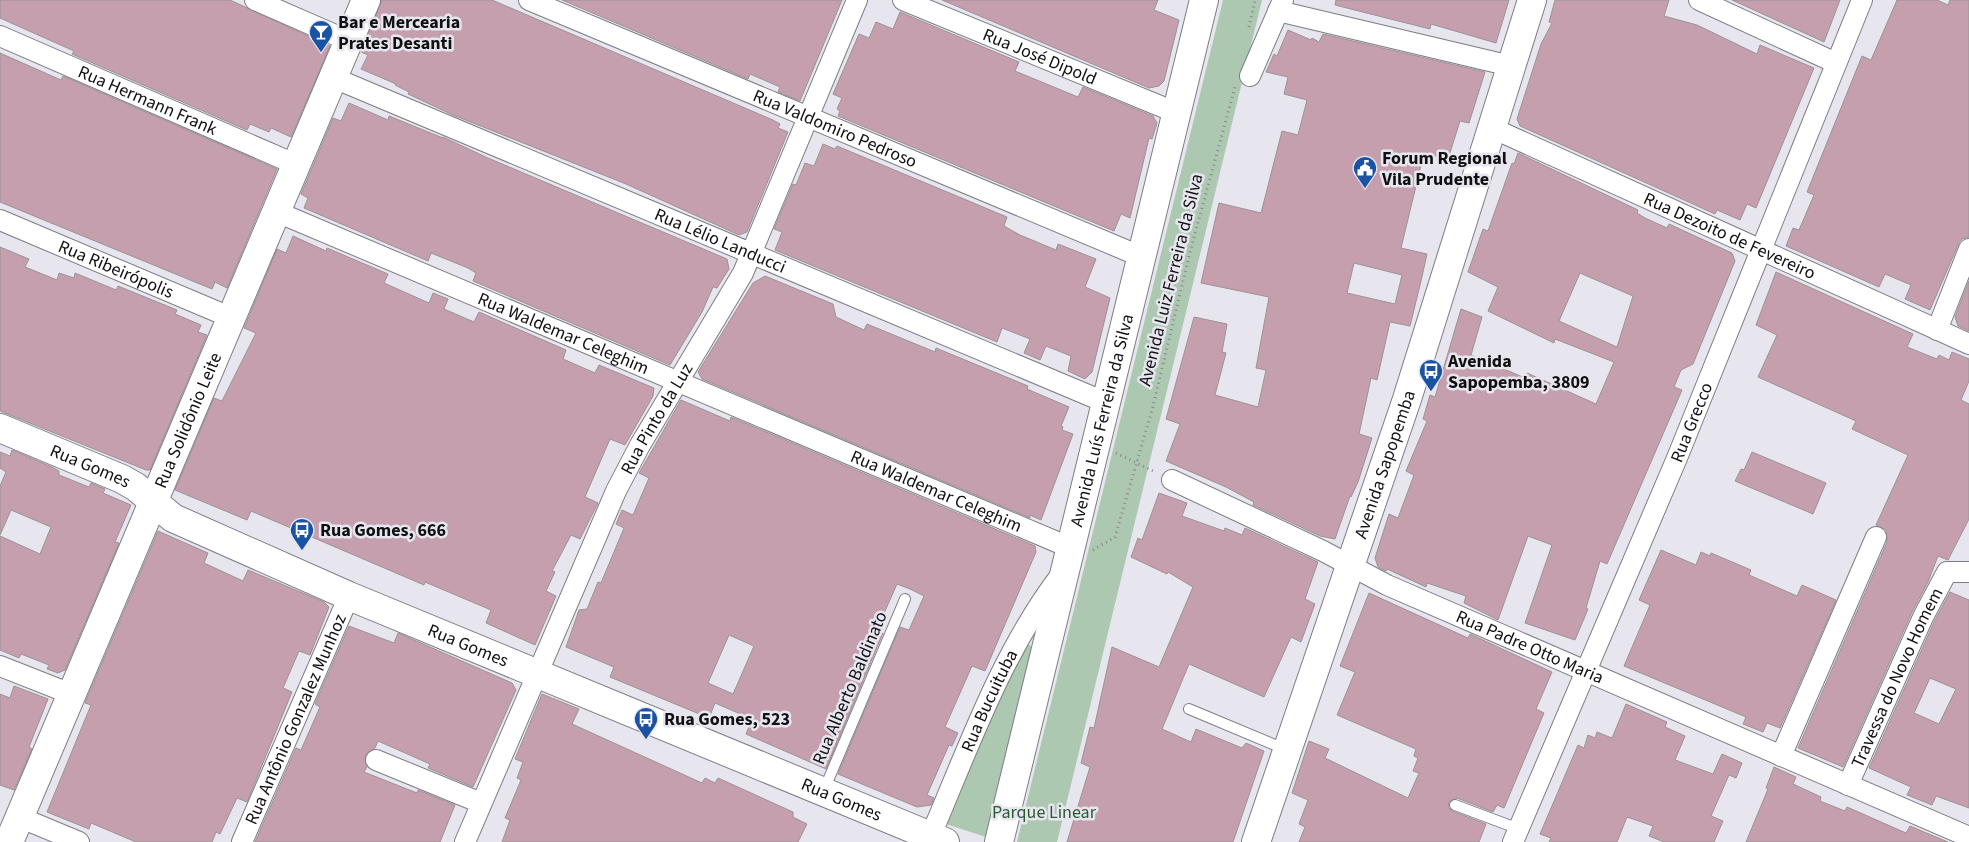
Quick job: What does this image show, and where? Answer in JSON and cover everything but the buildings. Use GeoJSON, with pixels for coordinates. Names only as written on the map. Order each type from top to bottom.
{"type":"FeatureCollection","features":[{"type":"Feature","properties":{"kind":"street"},"geometry":{"type":"LineString","coordinates":[[255,0],[349,41]]}},
{"type":"Feature","properties":{"kind":"street","name":"Rua Solidônio Leite"},"geometry":{"type":"LineString","coordinates":[[9,842],[366,0]]}},
{"type":"Feature","properties":{"kind":"street","name":"Rua Valdomiro Pedroso"},"geometry":{"type":"LineString","coordinates":[[529,0],[1142,257]]}},
{"type":"Feature","properties":{"kind":"street","name":"Rua Pinto da Luz"},"geometry":{"type":"LineString","coordinates":[[465,842],[536,673],[616,491],[640,445],[679,383],[743,273],[858,0]]}},
{"type":"Feature","properties":{"kind":"street","name":"Rua José Dipold"},"geometry":{"type":"LineString","coordinates":[[903,0],[1177,113]]}},
{"type":"Feature","properties":{"kind":"street","name":"Avenida Luís Ferreira da Silva"},"geometry":{"type":"LineString","coordinates":[[999,842],[1076,556],[1096,444],[1204,0]]}},
{"type":"Feature","properties":{"kind":"street","name":"Avenida Sapopemba"},"geometry":{"type":"LineString","coordinates":[[1256,842],[1407,400],[1532,0]]}},
{"type":"Feature","properties":{"kind":"street"},"geometry":{"type":"LineString","coordinates":[[1699,0],[1836,63]]}},
{"type":"Feature","properties":{"kind":"street","name":"Rua Grecco"},"geometry":{"type":"LineString","coordinates":[[1516,836],[1680,449],[1862,0]]}},
{"type":"Feature","properties":{"kind":"street"},"geometry":{"type":"LineString","coordinates":[[1243,78],[1280,6],[1511,66]]}},
{"type":"Feature","properties":{"kind":"street","name":"Rua Hermann Frank"},"geometry":{"type":"LineString","coordinates":[[0,36],[297,165]]}},
{"type":"Feature","properties":{"kind":"street","name":"Rua Lélio Landucci"},"geometry":{"type":"LineString","coordinates":[[334,78],[1107,403]]}},
{"type":"Feature","properties":{"kind":"street","name":"Rua Dezoito de Fevereiro"},"geometry":{"type":"LineString","coordinates":[[1492,128],[1969,344]]}},
{"type":"Feature","properties":{"kind":"street","name":"Rua Waldemar Celeghim"},"geometry":{"type":"LineString","coordinates":[[276,212],[679,383],[1076,556]]}},
{"type":"Feature","properties":{"kind":"street","name":"Rua Ribeirópolis"},"geometry":{"type":"LineString","coordinates":[[0,220],[232,318]]}},
{"type":"Feature","properties":{"kind":"street"},"geometry":{"type":"LineString","coordinates":[[1937,330],[1969,249]]}},
{"type":"Feature","properties":{"kind":"street","name":"Rua Gomes"},"geometry":{"type":"LineString","coordinates":[[0,428],[122,479],[136,487],[173,518],[349,596],[824,790],[935,840]]}},
{"type":"Feature","properties":{"kind":"street","name":"Rua Padre Otto Maria"},"geometry":{"type":"LineString","coordinates":[[1172,480],[1387,585],[1848,785],[1967,839]]}},
{"type":"Feature","properties":{"kind":"street"},"geometry":{"type":"LineString","coordinates":[[1781,756],[1876,537]]}},
{"type":"Feature","properties":{"kind":"street","name":"Rua Bucuituba"},"geometry":{"type":"LineString","coordinates":[[935,840],[979,718],[1041,602],[1076,556]]}},
{"type":"Feature","properties":{"kind":"street","name":"Travessa do Novo Homem"},"geometry":{"type":"LineString","coordinates":[[1848,785],[1923,617],[1947,572],[1969,572]]}},
{"type":"Feature","properties":{"kind":"street","name":"Rua Antônio Gonzalez Munhoz"},"geometry":{"type":"LineString","coordinates":[[242,842],[349,596]]}},
{"type":"Feature","properties":{"kind":"street"},"geometry":{"type":"LineString","coordinates":[[0,666],[71,694]]}},
{"type":"Feature","properties":{"kind":"street"},"geometry":{"type":"LineString","coordinates":[[376,760],[481,803]]}},
{"type":"Feature","properties":{"kind":"street"},"geometry":{"type":"LineString","coordinates":[[20,817],[79,842]]}},
{"type":"Feature","properties":{"kind":"lane","name":"Rua Alberto Baldinato"},"geometry":{"type":"LineString","coordinates":[[824,790],[905,599]]}},
{"type":"Feature","properties":{"kind":"lane"},"geometry":{"type":"LineString","coordinates":[[1189,709],[1288,750]]}},
{"type":"Feature","properties":{"kind":"lane"},"geometry":{"type":"LineString","coordinates":[[1454,805],[1516,836]]}},
{"type":"Feature","properties":{"kind":"path"},"geometry":{"type":"LineString","coordinates":[[1247,36],[1255,0]]}},
{"type":"Feature","properties":{"kind":"path","name":"Avenida Luiz Ferreira da Silva"},"geometry":{"type":"LineString","coordinates":[[1076,556],[1115,538],[1243,78]]}},
{"type":"Feature","properties":{"kind":"path"},"geometry":{"type":"LineString","coordinates":[[1096,444],[1172,480]]}},
{"type":"Feature","properties":{"kind":"green space","name":"Parque Linear"},"geometry":{"type":"Polygon","coordinates":[[[1223,0],[1262,0],[1057,842],[1017,842],[1223,0]]]}},
{"type":"Feature","properties":{"kind":"green space"},"geometry":{"type":"Polygon","coordinates":[[[1025,642],[1031,646],[1031,651],[989,838],[943,823],[1025,642]]]}},
{"type":"Feature","properties":{"kind":"place","name":"Bar e Mercearia Prates Desanti"},"geometry":{"type":"Point","coordinates":[321,53]}},
{"type":"Feature","properties":{"kind":"place","name":"Forum Regional Vila Prudente"},"geometry":{"type":"Point","coordinates":[1365,189]}},
{"type":"Feature","properties":{"kind":"place","name":"Avenida Sapopemba, 3809"},"geometry":{"type":"Point","coordinates":[1431,392]}},
{"type":"Feature","properties":{"kind":"place","name":"Rua Gomes, 666"},"geometry":{"type":"Point","coordinates":[302,551]}},
{"type":"Feature","properties":{"kind":"place","name":"Rua Gomes, 523"},"geometry":{"type":"Point","coordinates":[646,740]}}]}
